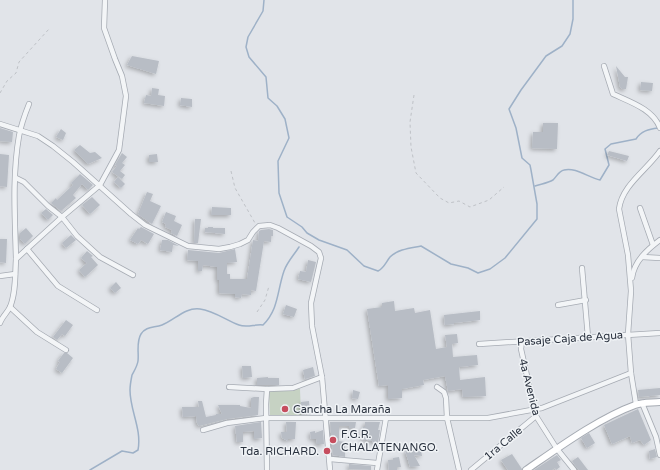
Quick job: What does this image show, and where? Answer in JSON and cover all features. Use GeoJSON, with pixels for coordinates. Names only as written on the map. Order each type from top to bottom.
{"type":"FeatureCollection","features":[{"type":"Feature","properties":{"kind":"main road"},"geometry":{"type":"LineString","coordinates":[[526,470],[557,449],[610,417],[639,404],[660,402]]}},
{"type":"Feature","properties":{"kind":"street"},"geometry":{"type":"LineString","coordinates":[[16,259],[100,185],[119,150],[126,96],[122,76],[114,59],[104,28],[105,0]]}},
{"type":"Feature","properties":{"kind":"street"},"geometry":{"type":"LineString","coordinates":[[604,66],[613,94],[646,110],[654,117],[659,127]]}},
{"type":"Feature","properties":{"kind":"street"},"geometry":{"type":"LineString","coordinates":[[0,323],[2,316],[10,307],[14,292],[16,259],[16,158],[21,130],[29,104]]}},
{"type":"Feature","properties":{"kind":"street"},"geometry":{"type":"LineString","coordinates":[[0,124],[38,136],[53,146],[100,185],[145,225],[188,246],[219,249],[230,247],[248,240],[257,227],[270,225],[311,246],[321,255],[311,303],[312,326],[322,377],[330,470]]}},
{"type":"Feature","properties":{"kind":"street"},"geometry":{"type":"LineString","coordinates":[[631,291],[628,255],[619,209],[620,201],[626,190],[660,151]]}},
{"type":"Feature","properties":{"kind":"street"},"geometry":{"type":"LineString","coordinates":[[16,178],[24,182],[48,206],[62,217],[77,236],[100,257],[133,276]]}},
{"type":"Feature","properties":{"kind":"street"},"geometry":{"type":"LineString","coordinates":[[640,208],[654,245]]}},
{"type":"Feature","properties":{"kind":"street"},"geometry":{"type":"LineString","coordinates":[[660,240],[642,257],[633,269],[628,334],[631,372],[639,404],[656,437],[660,455]]}},
{"type":"Feature","properties":{"kind":"street"},"geometry":{"type":"LineString","coordinates":[[27,249],[58,286],[97,310]]}},
{"type":"Feature","properties":{"kind":"street"},"geometry":{"type":"LineString","coordinates":[[642,257],[660,258]]}},
{"type":"Feature","properties":{"kind":"street"},"geometry":{"type":"LineString","coordinates":[[582,268],[586,300],[588,337]]}},
{"type":"Feature","properties":{"kind":"street"},"geometry":{"type":"LineString","coordinates":[[0,276],[15,274]]}},
{"type":"Feature","properties":{"kind":"street"},"geometry":{"type":"LineString","coordinates":[[558,305],[586,300]]}},
{"type":"Feature","properties":{"kind":"street"},"geometry":{"type":"LineString","coordinates":[[10,307],[37,332],[66,350]]}},
{"type":"Feature","properties":{"kind":"street","name":"Pasaje Caja de Agua"},"geometry":{"type":"LineString","coordinates":[[479,344],[660,333]]}},
{"type":"Feature","properties":{"kind":"street","name":"4a Avenida"},"geometry":{"type":"LineString","coordinates":[[522,341],[520,349],[536,416],[557,449],[574,470]]}},
{"type":"Feature","properties":{"kind":"street"},"geometry":{"type":"LineString","coordinates":[[203,430],[227,423],[266,418],[488,418],[542,408],[631,372]]}},
{"type":"Feature","properties":{"kind":"street"},"geometry":{"type":"LineString","coordinates":[[229,387],[267,389],[293,388],[322,377]]}},
{"type":"Feature","properties":{"kind":"street"},"geometry":{"type":"LineString","coordinates":[[437,386],[444,392],[447,418],[459,470]]}},
{"type":"Feature","properties":{"kind":"street"},"geometry":{"type":"LineString","coordinates":[[267,389],[267,470]]}},
{"type":"Feature","properties":{"kind":"street","name":"1ra Calle"},"geometry":{"type":"LineString","coordinates":[[471,470],[536,416]]}},
{"type":"Feature","properties":{"kind":"street"},"geometry":{"type":"LineString","coordinates":[[377,470],[386,418]]}},
{"type":"Feature","properties":{"kind":"street"},"geometry":{"type":"LineString","coordinates":[[330,460],[377,463]]}},
{"type":"Feature","properties":{"kind":"path"},"geometry":{"type":"LineString","coordinates":[[0,93],[8,81],[16,73],[19,62],[49,29]]}},
{"type":"Feature","properties":{"kind":"path"},"geometry":{"type":"LineString","coordinates":[[414,95],[410,122],[411,147],[416,173],[428,186],[440,198],[449,203],[459,201],[470,207],[489,200],[504,187]]}},
{"type":"Feature","properties":{"kind":"path"},"geometry":{"type":"LineString","coordinates":[[231,171],[235,188],[257,227]]}},
{"type":"Feature","properties":{"kind":"path"},"geometry":{"type":"LineString","coordinates":[[257,312],[263,306],[269,286]]}},
{"type":"Feature","properties":{"kind":"green space","name":"Cancha La Maraña"},"geometry":{"type":"Polygon","coordinates":[[[300,389],[301,415],[270,416],[269,391],[300,389]]]}},
{"type":"Feature","properties":{"kind":"building"},"geometry":{"type":"Polygon","coordinates":[[[132,56],[159,61],[156,74],[127,65],[132,56]]]}},
{"type":"Feature","properties":{"kind":"building"},"geometry":{"type":"Polygon","coordinates":[[[616,66],[625,77],[628,77],[626,89],[622,89],[620,87],[616,66]]]}},
{"type":"Feature","properties":{"kind":"building"},"geometry":{"type":"Polygon","coordinates":[[[641,82],[653,83],[652,91],[640,90],[641,82]]]}},
{"type":"Feature","properties":{"kind":"building"},"geometry":{"type":"Polygon","coordinates":[[[152,88],[159,89],[158,95],[165,96],[164,106],[144,103],[146,95],[151,96],[152,88]]]}},
{"type":"Feature","properties":{"kind":"building"},"geometry":{"type":"Polygon","coordinates":[[[181,98],[192,99],[192,107],[180,105],[181,98]]]}},
{"type":"Feature","properties":{"kind":"building"},"geometry":{"type":"Polygon","coordinates":[[[543,123],[558,123],[557,149],[532,148],[533,132],[543,132],[543,123]]]}},
{"type":"Feature","properties":{"kind":"building"},"geometry":{"type":"Polygon","coordinates":[[[0,128],[13,132],[12,142],[0,141],[0,128]]]}},
{"type":"Feature","properties":{"kind":"building"},"geometry":{"type":"Polygon","coordinates":[[[61,129],[66,133],[63,140],[56,137],[61,129]]]}},
{"type":"Feature","properties":{"kind":"building"},"geometry":{"type":"Polygon","coordinates":[[[80,145],[90,153],[95,152],[102,158],[88,164],[74,150],[80,145]]]}},
{"type":"Feature","properties":{"kind":"building"},"geometry":{"type":"Polygon","coordinates":[[[609,151],[629,156],[627,161],[607,155],[609,151]]]}},
{"type":"Feature","properties":{"kind":"building"},"geometry":{"type":"Polygon","coordinates":[[[122,153],[127,157],[122,163],[125,165],[120,171],[125,175],[122,179],[112,172],[117,166],[115,165],[122,153]]]}},
{"type":"Feature","properties":{"kind":"building"},"geometry":{"type":"Polygon","coordinates":[[[0,154],[9,155],[7,187],[0,186],[0,154]]]}},
{"type":"Feature","properties":{"kind":"building"},"geometry":{"type":"Polygon","coordinates":[[[157,154],[158,162],[149,162],[149,155],[157,154]]]}},
{"type":"Feature","properties":{"kind":"building"},"geometry":{"type":"Polygon","coordinates":[[[80,174],[93,185],[88,190],[82,184],[73,195],[76,198],[61,211],[51,203],[56,198],[57,200],[73,185],[71,183],[80,174]]]}},
{"type":"Feature","properties":{"kind":"building"},"geometry":{"type":"Polygon","coordinates":[[[118,177],[125,184],[121,188],[114,182],[118,177]]]}},
{"type":"Feature","properties":{"kind":"building"},"geometry":{"type":"Polygon","coordinates":[[[147,192],[153,194],[150,201],[161,206],[152,224],[138,214],[147,192]]]}},
{"type":"Feature","properties":{"kind":"building"},"geometry":{"type":"Polygon","coordinates":[[[92,197],[100,205],[90,214],[82,205],[92,197]]]}},
{"type":"Feature","properties":{"kind":"building"},"geometry":{"type":"Polygon","coordinates":[[[212,207],[231,208],[231,215],[211,215],[212,207]]]}},
{"type":"Feature","properties":{"kind":"building"},"geometry":{"type":"Polygon","coordinates":[[[46,209],[53,215],[48,220],[41,213],[46,209]]]}},
{"type":"Feature","properties":{"kind":"building"},"geometry":{"type":"Polygon","coordinates":[[[166,212],[176,216],[174,221],[182,225],[177,236],[171,233],[172,230],[165,227],[166,224],[162,222],[166,212]]]}},
{"type":"Feature","properties":{"kind":"building"},"geometry":{"type":"Polygon","coordinates":[[[195,219],[201,219],[198,243],[194,243],[195,219]]]}},
{"type":"Feature","properties":{"kind":"building"},"geometry":{"type":"Polygon","coordinates":[[[141,227],[154,234],[148,244],[141,240],[138,244],[130,240],[138,228],[139,229],[141,227]]]}},
{"type":"Feature","properties":{"kind":"building"},"geometry":{"type":"Polygon","coordinates":[[[26,228],[33,236],[25,244],[20,239],[20,233],[26,228]]]}},
{"type":"Feature","properties":{"kind":"building"},"geometry":{"type":"Polygon","coordinates":[[[205,228],[225,228],[225,234],[205,232],[205,228]]]}},
{"type":"Feature","properties":{"kind":"building"},"geometry":{"type":"Polygon","coordinates":[[[269,229],[273,230],[273,236],[271,236],[271,242],[264,241],[256,291],[251,290],[251,295],[242,294],[241,298],[235,297],[235,294],[219,293],[217,267],[203,265],[202,271],[198,271],[198,261],[187,260],[188,250],[219,253],[235,249],[237,262],[227,263],[227,274],[230,274],[230,279],[247,279],[253,240],[258,241],[259,231],[269,229]]]}},
{"type":"Feature","properties":{"kind":"building"},"geometry":{"type":"Polygon","coordinates":[[[71,235],[76,240],[66,248],[62,243],[71,235]]]}},
{"type":"Feature","properties":{"kind":"building"},"geometry":{"type":"Polygon","coordinates":[[[0,239],[7,239],[6,263],[0,262],[0,239]]]}},
{"type":"Feature","properties":{"kind":"building"},"geometry":{"type":"Polygon","coordinates":[[[162,240],[168,240],[179,246],[173,245],[172,252],[160,250],[162,240]]]}},
{"type":"Feature","properties":{"kind":"building"},"geometry":{"type":"Polygon","coordinates":[[[87,251],[93,256],[91,257],[98,265],[85,277],[79,270],[87,263],[81,258],[87,251]]]}},
{"type":"Feature","properties":{"kind":"building"},"geometry":{"type":"Polygon","coordinates":[[[308,260],[316,262],[311,282],[298,279],[300,271],[306,272],[308,260]]]}},
{"type":"Feature","properties":{"kind":"building"},"geometry":{"type":"Polygon","coordinates":[[[116,282],[121,288],[115,293],[110,288],[116,282]]]}},
{"type":"Feature","properties":{"kind":"building"},"geometry":{"type":"Polygon","coordinates":[[[394,301],[395,311],[414,308],[415,313],[430,310],[436,349],[447,347],[445,335],[457,334],[458,343],[452,344],[453,357],[477,355],[478,365],[459,367],[460,380],[485,377],[486,396],[463,397],[462,389],[448,391],[445,376],[423,380],[424,385],[402,389],[402,398],[388,399],[388,385],[379,386],[367,309],[382,307],[382,303],[394,301]]]}},
{"type":"Feature","properties":{"kind":"building"},"geometry":{"type":"Polygon","coordinates":[[[286,305],[297,309],[294,317],[283,314],[286,305]]]}},
{"type":"Feature","properties":{"kind":"building"},"geometry":{"type":"Polygon","coordinates":[[[480,311],[480,320],[445,325],[444,315],[480,311]]]}},
{"type":"Feature","properties":{"kind":"building"},"geometry":{"type":"Polygon","coordinates":[[[66,320],[73,325],[65,336],[62,334],[57,340],[53,337],[66,320]]]}},
{"type":"Feature","properties":{"kind":"building"},"geometry":{"type":"Polygon","coordinates":[[[64,353],[67,353],[73,358],[62,373],[56,369],[60,362],[58,361],[64,353]]]}},
{"type":"Feature","properties":{"kind":"building"},"geometry":{"type":"Polygon","coordinates":[[[242,366],[251,366],[252,377],[243,378],[242,366]]]}},
{"type":"Feature","properties":{"kind":"building"},"geometry":{"type":"Polygon","coordinates":[[[313,367],[315,376],[305,379],[303,370],[313,367]]]}},
{"type":"Feature","properties":{"kind":"building"},"geometry":{"type":"Polygon","coordinates":[[[257,378],[279,378],[279,385],[257,385],[257,378]]]}},
{"type":"Feature","properties":{"kind":"building"},"geometry":{"type":"Polygon","coordinates":[[[660,388],[660,395],[639,397],[638,390],[660,388]]]}},
{"type":"Feature","properties":{"kind":"building"},"geometry":{"type":"Polygon","coordinates":[[[353,390],[360,392],[358,399],[352,398],[353,390]]]}},
{"type":"Feature","properties":{"kind":"building"},"geometry":{"type":"Polygon","coordinates":[[[259,397],[258,415],[227,419],[199,426],[196,416],[183,417],[182,407],[199,407],[198,401],[202,401],[206,417],[222,414],[218,405],[240,405],[251,408],[251,398],[259,397]]]}},
{"type":"Feature","properties":{"kind":"building"},"geometry":{"type":"Polygon","coordinates":[[[309,401],[310,414],[301,414],[301,402],[309,401]]]}},
{"type":"Feature","properties":{"kind":"building"},"geometry":{"type":"Polygon","coordinates":[[[638,409],[651,440],[644,445],[640,440],[632,443],[630,436],[612,444],[604,425],[638,409]]]}},
{"type":"Feature","properties":{"kind":"building"},"geometry":{"type":"Polygon","coordinates":[[[261,422],[262,438],[254,439],[254,431],[243,432],[243,442],[237,442],[235,426],[261,422]]]}},
{"type":"Feature","properties":{"kind":"building"},"geometry":{"type":"Polygon","coordinates":[[[286,422],[296,422],[295,439],[288,439],[288,441],[282,438],[281,432],[287,432],[286,422]]]}},
{"type":"Feature","properties":{"kind":"building"},"geometry":{"type":"Polygon","coordinates":[[[330,422],[356,422],[355,428],[349,428],[349,426],[339,426],[339,441],[345,442],[345,457],[333,455],[330,422]]]}},
{"type":"Feature","properties":{"kind":"building"},"geometry":{"type":"Polygon","coordinates":[[[365,422],[380,422],[378,430],[380,430],[378,443],[362,439],[365,422]]]}},
{"type":"Feature","properties":{"kind":"building"},"geometry":{"type":"Polygon","coordinates":[[[323,430],[324,444],[316,444],[317,439],[311,439],[310,432],[315,431],[315,433],[323,430]]]}},
{"type":"Feature","properties":{"kind":"building"},"geometry":{"type":"Polygon","coordinates":[[[589,433],[595,443],[587,448],[581,438],[589,433]]]}},
{"type":"Feature","properties":{"kind":"building"},"geometry":{"type":"Polygon","coordinates":[[[655,449],[657,457],[650,459],[649,451],[655,449]]]}},
{"type":"Feature","properties":{"kind":"building"},"geometry":{"type":"Polygon","coordinates":[[[405,450],[421,450],[422,456],[414,455],[420,466],[410,467],[405,450]]]}},
{"type":"Feature","properties":{"kind":"building"},"geometry":{"type":"Polygon","coordinates":[[[512,454],[522,470],[508,470],[501,460],[512,454]]]}},
{"type":"Feature","properties":{"kind":"building"},"geometry":{"type":"Polygon","coordinates":[[[557,455],[561,460],[557,462],[560,467],[556,470],[555,468],[552,470],[534,470],[557,455]]]}},
{"type":"Feature","properties":{"kind":"building"},"geometry":{"type":"Polygon","coordinates":[[[399,457],[401,467],[397,467],[397,470],[389,470],[388,460],[393,460],[393,458],[399,457]]]}},
{"type":"Feature","properties":{"kind":"building"},"geometry":{"type":"Polygon","coordinates":[[[578,457],[588,470],[579,470],[577,468],[572,461],[578,457]]]}},
{"type":"Feature","properties":{"kind":"building"},"geometry":{"type":"Polygon","coordinates":[[[349,464],[371,466],[371,470],[349,469],[349,464]]]}},
{"type":"Feature","properties":{"kind":"waterway"},"geometry":{"type":"LineString","coordinates":[[264,0],[263,11],[248,37],[246,47],[249,57],[266,77],[268,98],[277,106],[285,119],[289,138],[278,161],[279,193],[287,217],[302,227],[307,233],[319,240],[347,250],[364,266],[378,271],[393,254],[405,249],[421,246],[451,264],[468,268],[478,273],[490,269],[505,258],[537,219],[537,204],[530,165],[522,158],[516,128],[509,109],[546,56],[562,46],[570,34],[573,19],[573,0]]}},
{"type":"Feature","properties":{"kind":"waterway"},"geometry":{"type":"LineString","coordinates":[[535,186],[551,181],[561,171],[569,169],[600,180],[609,165],[605,149],[611,144],[636,139],[640,134],[651,129],[658,128]]}},
{"type":"Feature","properties":{"kind":"waterway"},"geometry":{"type":"LineString","coordinates":[[90,470],[122,451],[133,453],[138,450],[139,442],[130,388],[132,375],[138,361],[139,337],[143,331],[148,328],[167,323],[185,312],[195,309],[210,312],[242,326],[263,325],[272,313],[275,306],[285,268],[299,247]]}},
{"type":"Feature","properties":{"kind":"place","name":"Cancha La Maraña"},"geometry":{"type":"Point","coordinates":[285,409]}},
{"type":"Feature","properties":{"kind":"place","name":"F.G.R. CHALATENANGO."},"geometry":{"type":"Point","coordinates":[333,440]}},
{"type":"Feature","properties":{"kind":"place","name":"Tda. RICHARD."},"geometry":{"type":"Point","coordinates":[327,451]}}]}
